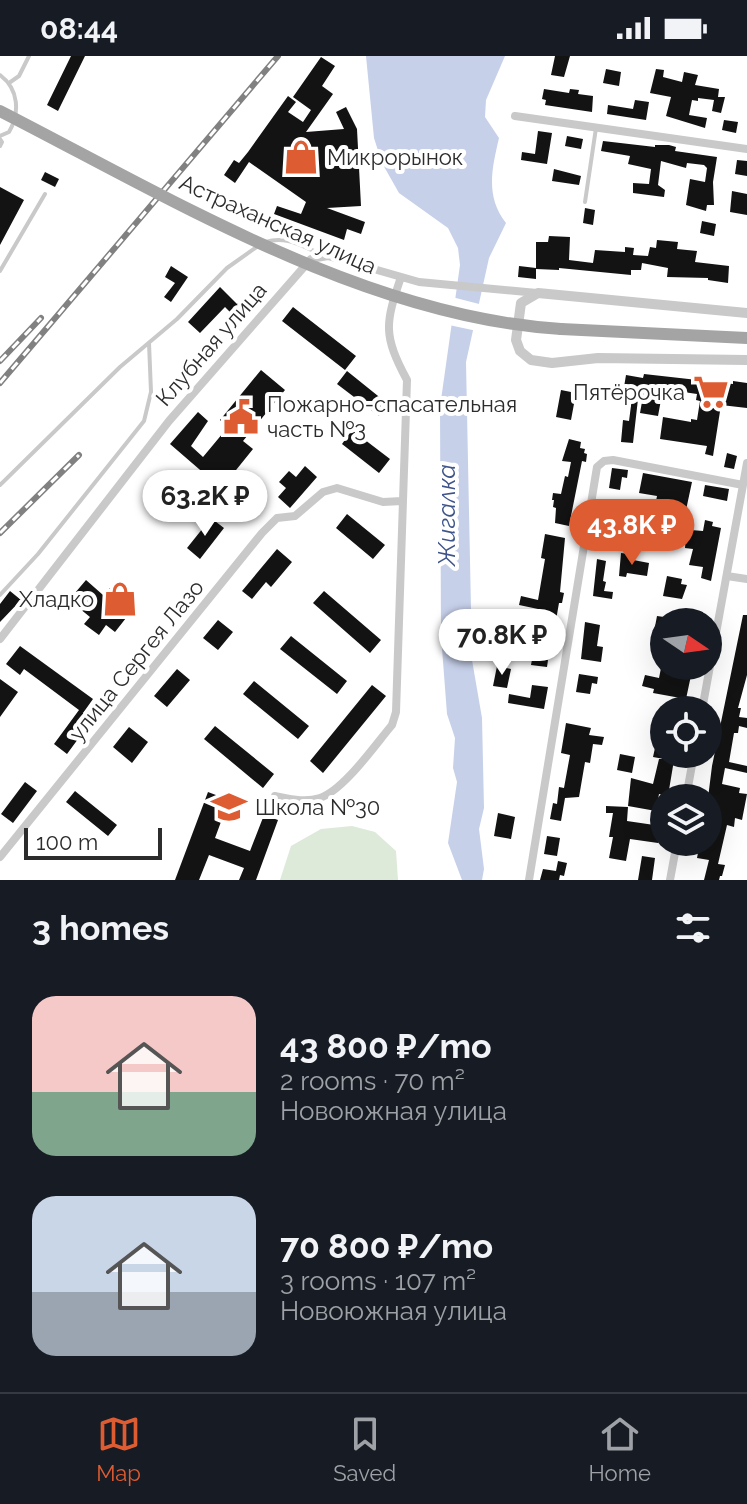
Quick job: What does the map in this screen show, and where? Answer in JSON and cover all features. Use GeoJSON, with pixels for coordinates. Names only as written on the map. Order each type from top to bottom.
{"type":"FeatureCollection","features":[{"type":"Feature","properties":{"kind":"main road","name":"Астраханская улица"},"geometry":{"type":"LineString","coordinates":[[0,111],[248,236],[338,277],[406,299],[470,316],[561,329],[747,338]]}},
{"type":"Feature","properties":{"kind":"street"},"geometry":{"type":"LineString","coordinates":[[515,116],[747,149]]}},
{"type":"Feature","properties":{"kind":"street"},"geometry":{"type":"LineString","coordinates":[[324,255],[437,285],[747,313]]}},
{"type":"Feature","properties":{"kind":"street","name":"Клубная улица"},"geometry":{"type":"LineString","coordinates":[[0,639],[169,421],[281,290],[311,259],[324,255]]}},
{"type":"Feature","properties":{"kind":"street"},"geometry":{"type":"LineString","coordinates":[[275,796],[299,801],[317,799],[333,792],[392,725],[396,712],[407,380],[393,351],[388,316],[401,277]]}},
{"type":"Feature","properties":{"kind":"street"},"geometry":{"type":"LineString","coordinates":[[495,290],[521,303]]}},
{"type":"Feature","properties":{"kind":"street"},"geometry":{"type":"LineString","coordinates":[[521,303],[538,293]]}},
{"type":"Feature","properties":{"kind":"street"},"geometry":{"type":"LineString","coordinates":[[521,303],[516,340],[520,351],[531,360],[552,363],[598,358],[747,360]]}},
{"type":"Feature","properties":{"kind":"street"},"geometry":{"type":"LineString","coordinates":[[529,880],[597,467],[604,461],[613,460],[743,485]]}},
{"type":"Feature","properties":{"kind":"street"},"geometry":{"type":"LineString","coordinates":[[705,696],[747,463]]}},
{"type":"Feature","properties":{"kind":"street","name":"улица Сергея Лазо"},"geometry":{"type":"LineString","coordinates":[[0,857],[277,518],[295,516],[323,492],[337,488],[383,502],[402,501]]}},
{"type":"Feature","properties":{"kind":"street"},"geometry":{"type":"LineString","coordinates":[[727,576],[747,579]]}},
{"type":"Feature","properties":{"kind":"street"},"geometry":{"type":"LineString","coordinates":[[670,880],[674,856]]}},
{"type":"Feature","properties":{"kind":"lane"},"geometry":{"type":"LineString","coordinates":[[9,83],[19,76],[29,56]]}},
{"type":"Feature","properties":{"kind":"lane"},"geometry":{"type":"LineString","coordinates":[[0,75],[9,83],[17,110],[9,132],[0,138],[0,146]]}},
{"type":"Feature","properties":{"kind":"lane"},"geometry":{"type":"LineString","coordinates":[[585,202],[596,128]]}},
{"type":"Feature","properties":{"kind":"lane"},"geometry":{"type":"LineString","coordinates":[[0,271],[45,194]]}},
{"type":"Feature","properties":{"kind":"lane"},"geometry":{"type":"LineString","coordinates":[[0,485],[227,268],[268,241],[287,240],[324,255]]}},
{"type":"Feature","properties":{"kind":"lane"},"geometry":{"type":"LineString","coordinates":[[0,595],[38,554],[144,421],[151,392],[149,343]]}},
{"type":"Feature","properties":{"kind":"green space"},"geometry":{"type":"Polygon","coordinates":[[[352,826],[375,832],[396,851],[398,880],[280,880],[291,846],[321,829],[352,826]]]}},
{"type":"Feature","properties":{"kind":"water","name":"Жигалка"},"geometry":{"type":"Polygon","coordinates":[[[366,56],[505,56],[486,100],[485,117],[499,138],[492,182],[495,203],[506,223],[489,258],[466,362],[472,660],[482,718],[484,808],[479,829],[484,869],[482,880],[462,880],[448,843],[457,782],[453,768],[455,738],[447,714],[441,635],[440,407],[460,265],[458,248],[448,228],[399,193],[382,163],[374,138],[366,56]]]}},
{"type":"Feature","properties":{"kind":"pier"},"geometry":{"type":"Polygon","coordinates":[[[452,297],[483,305],[477,331],[449,325],[452,297]]]}},
{"type":"Feature","properties":{"kind":"building"},"geometry":{"type":"Polygon","coordinates":[[[71,56],[85,56],[58,111],[47,105],[71,56]]]}},
{"type":"Feature","properties":{"kind":"building"},"geometry":{"type":"Polygon","coordinates":[[[555,56],[570,56],[564,77],[551,75],[555,56]]]}},
{"type":"Feature","properties":{"kind":"building"},"geometry":{"type":"Polygon","coordinates":[[[321,57],[335,66],[322,86],[333,94],[306,132],[344,129],[336,112],[346,107],[357,129],[361,206],[327,208],[365,222],[361,234],[347,229],[344,240],[274,214],[277,206],[301,214],[306,202],[249,162],[235,183],[224,175],[234,160],[239,163],[248,152],[288,96],[296,102],[288,112],[303,122],[311,110],[293,97],[321,57]]]}},
{"type":"Feature","properties":{"kind":"building"},"geometry":{"type":"Polygon","coordinates":[[[606,69],[621,72],[619,86],[603,83],[606,69]]]}},
{"type":"Feature","properties":{"kind":"building"},"geometry":{"type":"Polygon","coordinates":[[[656,69],[664,70],[663,77],[682,82],[684,72],[698,75],[695,85],[719,89],[718,97],[725,97],[721,113],[712,111],[714,100],[698,98],[698,101],[692,100],[689,115],[707,118],[705,128],[666,116],[671,97],[650,93],[656,69]]]}},
{"type":"Feature","properties":{"kind":"building"},"geometry":{"type":"Polygon","coordinates":[[[544,89],[569,93],[570,89],[579,90],[578,94],[593,96],[592,112],[545,105],[546,100],[542,99],[544,89]]]}},
{"type":"Feature","properties":{"kind":"building"},"geometry":{"type":"Polygon","coordinates":[[[635,100],[649,102],[646,120],[607,114],[608,105],[633,109],[635,100]]]}},
{"type":"Feature","properties":{"kind":"building"},"geometry":{"type":"Polygon","coordinates":[[[724,120],[738,122],[736,133],[722,130],[724,120]]]}},
{"type":"Feature","properties":{"kind":"building"},"geometry":{"type":"Polygon","coordinates":[[[538,131],[552,133],[547,164],[521,160],[522,152],[535,154],[538,131]]]}},
{"type":"Feature","properties":{"kind":"building"},"geometry":{"type":"Polygon","coordinates":[[[567,136],[583,139],[581,149],[565,146],[567,136]]]}},
{"type":"Feature","properties":{"kind":"building"},"geometry":{"type":"Polygon","coordinates":[[[603,141],[655,147],[669,145],[676,147],[675,151],[717,157],[713,182],[714,205],[707,205],[706,211],[686,205],[690,179],[705,182],[707,168],[704,165],[687,163],[686,168],[661,161],[658,185],[665,190],[664,197],[633,193],[633,183],[649,184],[651,169],[628,164],[630,156],[601,151],[603,141]]]}},
{"type":"Feature","properties":{"kind":"building"},"geometry":{"type":"Polygon","coordinates":[[[737,160],[747,161],[747,176],[735,174],[737,160]]]}},
{"type":"Feature","properties":{"kind":"building"},"geometry":{"type":"Polygon","coordinates":[[[554,169],[581,176],[579,185],[552,181],[554,169]]]}},
{"type":"Feature","properties":{"kind":"building"},"geometry":{"type":"Polygon","coordinates":[[[45,172],[59,179],[55,187],[41,180],[45,172]]]}},
{"type":"Feature","properties":{"kind":"building"},"geometry":{"type":"Polygon","coordinates":[[[0,187],[24,200],[0,245],[0,187]]]}},
{"type":"Feature","properties":{"kind":"building"},"geometry":{"type":"Polygon","coordinates":[[[732,191],[747,194],[747,215],[730,212],[732,191]]]}},
{"type":"Feature","properties":{"kind":"building"},"geometry":{"type":"Polygon","coordinates":[[[585,208],[595,210],[593,225],[583,223],[585,208]]]}},
{"type":"Feature","properties":{"kind":"building"},"geometry":{"type":"Polygon","coordinates":[[[702,221],[716,224],[714,236],[700,233],[702,221]]]}},
{"type":"Feature","properties":{"kind":"building"},"geometry":{"type":"Polygon","coordinates":[[[549,236],[570,237],[569,260],[593,263],[595,250],[625,252],[625,247],[634,248],[633,255],[648,256],[650,247],[656,248],[657,240],[678,242],[677,249],[697,251],[695,262],[729,266],[728,283],[708,278],[667,277],[668,268],[642,263],[641,270],[631,270],[631,275],[559,268],[536,269],[536,279],[518,277],[519,266],[536,268],[536,242],[548,242],[549,236]]]}},
{"type":"Feature","properties":{"kind":"building"},"geometry":{"type":"Polygon","coordinates":[[[171,266],[188,277],[171,302],[164,297],[175,283],[165,277],[171,266]]]}},
{"type":"Feature","properties":{"kind":"building"},"geometry":{"type":"Polygon","coordinates":[[[220,287],[237,304],[241,300],[248,306],[244,310],[246,312],[238,320],[225,307],[200,333],[188,322],[220,287]]]}},
{"type":"Feature","properties":{"kind":"building"},"geometry":{"type":"Polygon","coordinates":[[[293,307],[356,356],[345,370],[282,321],[293,307]]]}},
{"type":"Feature","properties":{"kind":"building"},"geometry":{"type":"Polygon","coordinates":[[[261,370],[285,390],[243,441],[253,449],[228,480],[222,474],[214,482],[170,444],[198,412],[208,421],[191,446],[203,457],[228,427],[220,420],[261,370]]]}},
{"type":"Feature","properties":{"kind":"building"},"geometry":{"type":"Polygon","coordinates":[[[347,371],[388,404],[379,416],[337,384],[347,371]]]}},
{"type":"Feature","properties":{"kind":"building"},"geometry":{"type":"Polygon","coordinates":[[[644,374],[747,383],[747,408],[721,405],[713,456],[705,454],[707,446],[660,439],[663,417],[691,422],[691,419],[697,420],[700,401],[696,400],[697,394],[663,389],[658,416],[640,413],[643,396],[623,393],[626,375],[643,378],[644,374]]]}},
{"type":"Feature","properties":{"kind":"building"},"geometry":{"type":"Polygon","coordinates":[[[561,390],[576,393],[571,420],[556,417],[561,390]]]}},
{"type":"Feature","properties":{"kind":"building"},"geometry":{"type":"Polygon","coordinates":[[[632,398],[638,399],[633,443],[621,442],[623,420],[629,421],[632,398]]]}},
{"type":"Feature","properties":{"kind":"building"},"geometry":{"type":"Polygon","coordinates":[[[352,430],[390,459],[379,473],[342,444],[352,430]]]}},
{"type":"Feature","properties":{"kind":"building"},"geometry":{"type":"Polygon","coordinates":[[[569,439],[581,442],[580,448],[585,449],[584,453],[587,454],[586,462],[582,461],[569,526],[555,523],[556,508],[552,500],[553,493],[561,494],[565,476],[568,477],[571,462],[562,461],[569,439]]]}},
{"type":"Feature","properties":{"kind":"building"},"geometry":{"type":"Polygon","coordinates":[[[727,453],[737,456],[734,469],[724,467],[727,453]]]}},
{"type":"Feature","properties":{"kind":"building"},"geometry":{"type":"Polygon","coordinates":[[[305,466],[317,477],[290,508],[278,497],[286,488],[279,482],[289,471],[296,477],[305,466]]]}},
{"type":"Feature","properties":{"kind":"building"},"geometry":{"type":"Polygon","coordinates":[[[612,468],[628,470],[627,478],[622,477],[620,490],[609,488],[612,468]]]}},
{"type":"Feature","properties":{"kind":"building"},"geometry":{"type":"Polygon","coordinates":[[[643,473],[692,482],[686,510],[655,506],[657,496],[639,493],[643,473]]]}},
{"type":"Feature","properties":{"kind":"building"},"geometry":{"type":"Polygon","coordinates":[[[705,485],[729,489],[727,501],[703,496],[705,485]]]}},
{"type":"Feature","properties":{"kind":"building"},"geometry":{"type":"Polygon","coordinates":[[[606,504],[616,505],[614,518],[604,516],[606,504]]]}},
{"type":"Feature","properties":{"kind":"building"},"geometry":{"type":"Polygon","coordinates":[[[347,514],[385,545],[373,559],[336,528],[347,514]]]}},
{"type":"Feature","properties":{"kind":"building"},"geometry":{"type":"Polygon","coordinates":[[[211,518],[224,528],[200,559],[187,548],[211,518]]]}},
{"type":"Feature","properties":{"kind":"building"},"geometry":{"type":"Polygon","coordinates":[[[705,520],[721,528],[711,581],[701,578],[703,567],[689,565],[693,549],[685,548],[686,536],[691,537],[691,530],[703,531],[705,520]]]}},
{"type":"Feature","properties":{"kind":"building"},"geometry":{"type":"Polygon","coordinates":[[[601,532],[613,534],[611,546],[599,544],[601,532]]]}},
{"type":"Feature","properties":{"kind":"building"},"geometry":{"type":"Polygon","coordinates":[[[545,534],[565,538],[560,592],[564,593],[556,620],[552,619],[550,632],[547,631],[544,660],[548,660],[547,667],[531,665],[534,648],[528,647],[538,609],[519,605],[521,596],[538,600],[545,559],[541,558],[545,534]]]}},
{"type":"Feature","properties":{"kind":"building"},"geometry":{"type":"Polygon","coordinates":[[[277,549],[292,562],[271,587],[266,582],[252,599],[242,591],[277,549]]]}},
{"type":"Feature","properties":{"kind":"building"},"geometry":{"type":"Polygon","coordinates":[[[621,553],[629,554],[628,559],[649,563],[647,576],[627,573],[626,577],[619,576],[621,553]]]}},
{"type":"Feature","properties":{"kind":"building"},"geometry":{"type":"Polygon","coordinates":[[[597,559],[606,561],[604,591],[613,592],[612,599],[593,596],[597,559]]]}},
{"type":"Feature","properties":{"kind":"building"},"geometry":{"type":"Polygon","coordinates":[[[667,576],[682,579],[681,584],[687,585],[682,599],[663,596],[667,576]]]}},
{"type":"Feature","properties":{"kind":"building"},"geometry":{"type":"Polygon","coordinates":[[[86,580],[103,595],[110,588],[126,600],[117,611],[126,618],[115,632],[106,625],[99,635],[84,624],[90,617],[69,600],[86,580]]]}},
{"type":"Feature","properties":{"kind":"building"},"geometry":{"type":"Polygon","coordinates":[[[10,591],[21,600],[0,622],[0,604],[10,591]]]}},
{"type":"Feature","properties":{"kind":"building"},"geometry":{"type":"Polygon","coordinates":[[[324,591],[381,640],[370,653],[313,603],[324,591]]]}},
{"type":"Feature","properties":{"kind":"building"},"geometry":{"type":"Polygon","coordinates":[[[743,615],[747,615],[747,675],[738,708],[741,708],[739,717],[747,718],[747,728],[739,726],[738,733],[734,733],[729,762],[747,766],[747,773],[725,768],[722,784],[710,784],[712,768],[722,768],[722,717],[743,615]]]}},
{"type":"Feature","properties":{"kind":"building"},"geometry":{"type":"Polygon","coordinates":[[[218,620],[233,632],[218,650],[203,638],[218,620]]]}},
{"type":"Feature","properties":{"kind":"building"},"geometry":{"type":"Polygon","coordinates":[[[585,622],[600,625],[597,646],[603,647],[601,662],[581,659],[585,622]]]}},
{"type":"Feature","properties":{"kind":"building"},"geometry":{"type":"Polygon","coordinates":[[[291,636],[347,681],[337,694],[280,649],[291,636]]]}},
{"type":"Feature","properties":{"kind":"building"},"geometry":{"type":"Polygon","coordinates":[[[20,646],[93,699],[83,713],[24,669],[20,675],[6,664],[20,646]]]}},
{"type":"Feature","properties":{"kind":"building"},"geometry":{"type":"Polygon","coordinates":[[[497,666],[511,669],[507,688],[493,686],[497,666]]]}},
{"type":"Feature","properties":{"kind":"building"},"geometry":{"type":"Polygon","coordinates":[[[177,669],[190,680],[167,707],[154,696],[177,669]]]}},
{"type":"Feature","properties":{"kind":"building"},"geometry":{"type":"Polygon","coordinates":[[[579,674],[598,677],[597,684],[592,683],[590,694],[576,692],[579,674]]]}},
{"type":"Feature","properties":{"kind":"building"},"geometry":{"type":"Polygon","coordinates":[[[645,675],[650,676],[650,680],[690,680],[687,696],[653,693],[654,689],[642,686],[645,675]]]}},
{"type":"Feature","properties":{"kind":"building"},"geometry":{"type":"Polygon","coordinates":[[[0,679],[18,692],[0,717],[0,679]]]}},
{"type":"Feature","properties":{"kind":"building"},"geometry":{"type":"Polygon","coordinates":[[[254,681],[309,726],[298,739],[243,694],[254,681]]]}},
{"type":"Feature","properties":{"kind":"building"},"geometry":{"type":"Polygon","coordinates":[[[372,685],[386,696],[323,773],[310,761],[372,685]]]}},
{"type":"Feature","properties":{"kind":"building"},"geometry":{"type":"Polygon","coordinates":[[[532,685],[548,687],[544,709],[508,703],[509,694],[530,698],[532,685]]]}},
{"type":"Feature","properties":{"kind":"building"},"geometry":{"type":"Polygon","coordinates":[[[79,710],[92,720],[67,754],[54,744],[79,710]]]}},
{"type":"Feature","properties":{"kind":"building"},"geometry":{"type":"Polygon","coordinates":[[[566,723],[591,728],[589,735],[604,737],[602,745],[593,744],[590,763],[585,762],[579,797],[565,798],[561,821],[550,819],[553,803],[557,804],[559,787],[564,788],[570,755],[561,753],[566,723]]]}},
{"type":"Feature","properties":{"kind":"building"},"geometry":{"type":"Polygon","coordinates":[[[215,726],[274,774],[263,788],[204,739],[215,726]]]}},
{"type":"Feature","properties":{"kind":"building"},"geometry":{"type":"Polygon","coordinates":[[[129,727],[148,742],[132,763],[113,747],[129,727]]]}},
{"type":"Feature","properties":{"kind":"building"},"geometry":{"type":"Polygon","coordinates":[[[620,754],[635,757],[632,773],[617,770],[620,754]]]}},
{"type":"Feature","properties":{"kind":"building"},"geometry":{"type":"Polygon","coordinates":[[[657,768],[673,768],[670,784],[653,784],[657,768]]]}},
{"type":"Feature","properties":{"kind":"building"},"geometry":{"type":"Polygon","coordinates":[[[631,778],[653,784],[650,784],[650,810],[628,806],[631,778]]]}},
{"type":"Feature","properties":{"kind":"building"},"geometry":{"type":"Polygon","coordinates":[[[25,782],[37,791],[13,823],[1,814],[25,782]]]}},
{"type":"Feature","properties":{"kind":"building"},"geometry":{"type":"Polygon","coordinates":[[[722,784],[740,788],[739,793],[747,794],[742,820],[735,818],[734,827],[727,825],[722,847],[722,784]]]}},
{"type":"Feature","properties":{"kind":"building"},"geometry":{"type":"Polygon","coordinates":[[[75,791],[117,825],[108,836],[66,802],[75,791]]]}},
{"type":"Feature","properties":{"kind":"building"},"geometry":{"type":"Polygon","coordinates":[[[208,792],[229,800],[215,838],[250,851],[264,815],[278,820],[256,880],[239,880],[244,868],[209,855],[199,880],[175,880],[208,792]]]}},
{"type":"Feature","properties":{"kind":"building"},"geometry":{"type":"Polygon","coordinates":[[[606,806],[628,807],[627,821],[650,824],[650,842],[630,839],[626,861],[609,858],[613,813],[606,813],[606,806]]]}},
{"type":"Feature","properties":{"kind":"building"},"geometry":{"type":"Polygon","coordinates":[[[498,813],[515,817],[511,839],[494,836],[498,813]]]}},
{"type":"Feature","properties":{"kind":"building"},"geometry":{"type":"Polygon","coordinates":[[[547,836],[560,838],[557,856],[544,854],[547,836]]]}},
{"type":"Feature","properties":{"kind":"building"},"geometry":{"type":"Polygon","coordinates":[[[642,856],[655,858],[652,880],[638,880],[642,856]]]}},
{"type":"Feature","properties":{"kind":"building"},"geometry":{"type":"Polygon","coordinates":[[[720,856],[718,864],[725,865],[719,880],[704,880],[709,860],[697,858],[720,856]]]}},
{"type":"Feature","properties":{"kind":"building"},"geometry":{"type":"Polygon","coordinates":[[[558,861],[567,863],[564,876],[560,875],[559,880],[540,880],[543,869],[556,871],[558,861]]]}},
{"type":"Feature","properties":{"kind":"railway"},"geometry":{"type":"LineString","coordinates":[[0,383],[278,56]]}},
{"type":"Feature","properties":{"kind":"railway"},"geometry":{"type":"LineString","coordinates":[[0,361],[41,318]]}},
{"type":"Feature","properties":{"kind":"railway"},"geometry":{"type":"LineString","coordinates":[[0,533],[79,455]]}},
{"type":"Feature","properties":{"kind":"place","name":"Микрорынок"},"geometry":{"type":"Point","coordinates":[301,157]}},
{"type":"Feature","properties":{"kind":"place","name":"Пятёрочка"},"geometry":{"type":"Point","coordinates":[711,392]}},
{"type":"Feature","properties":{"kind":"place","name":"Пожарно-спасательная часть №3"},"geometry":{"type":"Point","coordinates":[241,417]}},
{"type":"Feature","properties":{"kind":"place","name":"Хладко"},"geometry":{"type":"Point","coordinates":[120,599]}},
{"type":"Feature","properties":{"kind":"place","name":"Школа №30"},"geometry":{"type":"Point","coordinates":[229,807]}}]}
